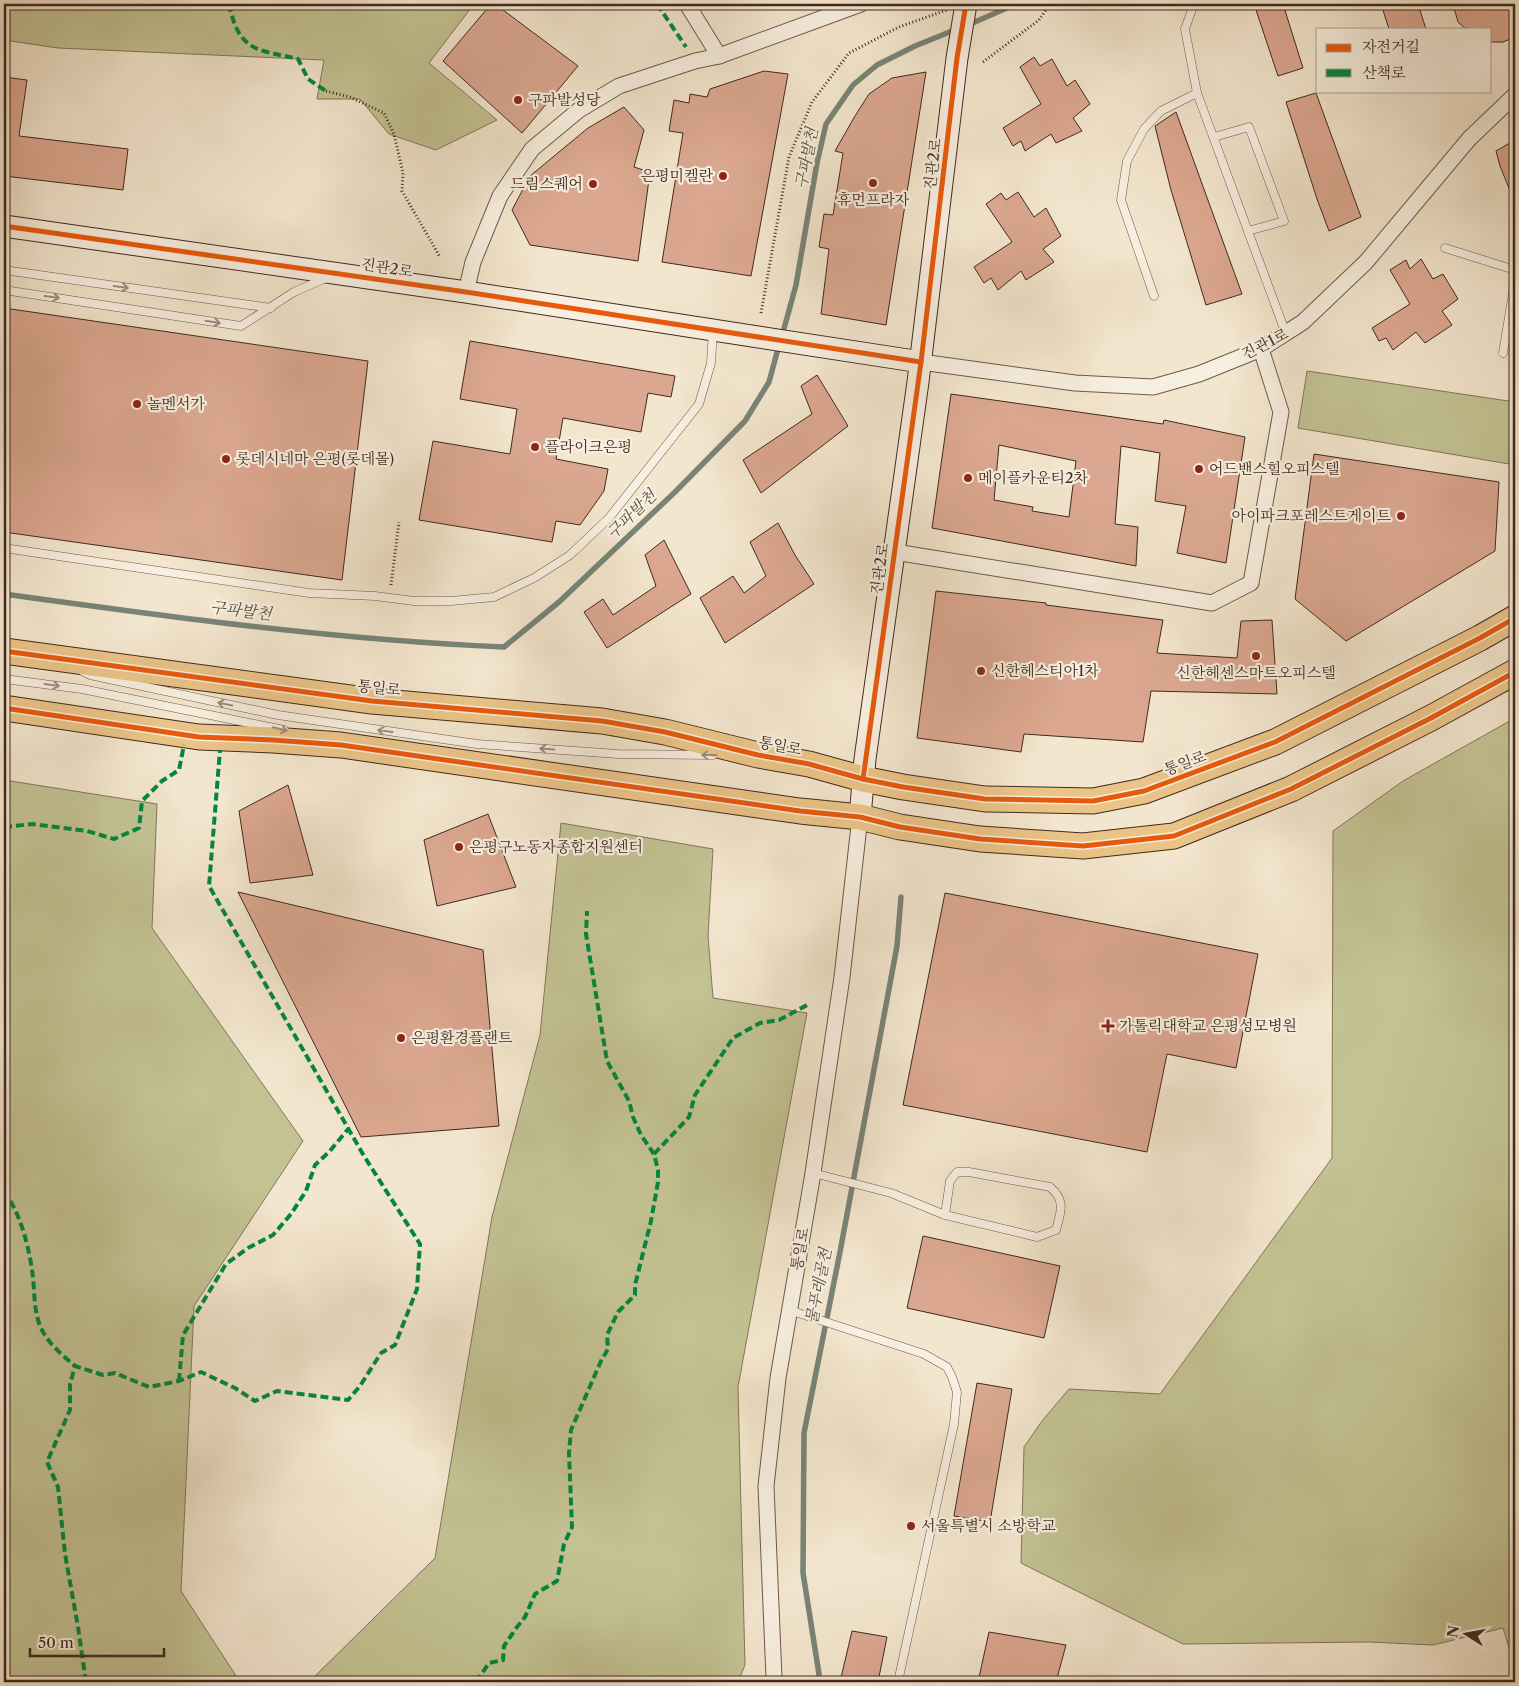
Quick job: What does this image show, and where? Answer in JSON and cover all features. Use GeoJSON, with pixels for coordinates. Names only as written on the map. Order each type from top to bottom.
{"type":"FeatureCollection","features":[{"type":"Feature","properties":{"kind":"main road","name":"통일로"},"geometry":{"type":"LineString","coordinates":[[4,651],[372,701],[602,721],[665,732],[758,755],[809,764],[863,779],[985,799],[1093,801],[1144,791],[1274,742],[1480,638],[1515,618]]}},
{"type":"Feature","properties":{"kind":"main road"},"geometry":{"type":"LineString","coordinates":[[4,708],[199,737],[341,745],[800,811],[860,817],[900,827],[980,839],[1082,846],[1174,836],[1291,789],[1431,718],[1491,683],[1515,672]]}},
{"type":"Feature","properties":{"kind":"street"},"geometry":{"type":"LineString","coordinates":[[687,4],[719,56]]}},
{"type":"Feature","properties":{"kind":"street"},"geometry":{"type":"LineString","coordinates":[[466,292],[474,262],[500,196],[532,149],[580,110],[619,86],[695,61],[719,56],[861,4]]}},
{"type":"Feature","properties":{"kind":"street","name":"진관2로"},"geometry":{"type":"LineString","coordinates":[[860,817],[863,779],[921,362],[957,58],[957,7]]}},
{"type":"Feature","properties":{"kind":"street","name":"진관1로"},"geometry":{"type":"LineString","coordinates":[[921,362],[1075,384],[1153,387],[1199,374],[1261,350],[1303,322],[1366,262],[1469,139],[1515,96]]}},
{"type":"Feature","properties":{"kind":"street","name":"진관2로"},"geometry":{"type":"LineString","coordinates":[[4,226],[466,292],[921,362]]}},
{"type":"Feature","properties":{"kind":"street"},"geometry":{"type":"LineString","coordinates":[[895,552],[1212,603],[1251,583],[1281,412],[1261,350]]}},
{"type":"Feature","properties":{"kind":"street","name":"통일로"},"geometry":{"type":"LineString","coordinates":[[772,1682],[774,1678],[766,1486],[778,1378],[814,1173],[842,977],[860,817]]}},
{"type":"Feature","properties":{"kind":"lane"},"geometry":{"type":"LineString","coordinates":[[1194,4],[1185,29],[1197,92],[1286,334]]}},
{"type":"Feature","properties":{"kind":"lane"},"geometry":{"type":"LineString","coordinates":[[1154,296],[1121,200],[1127,161],[1144,129],[1161,111],[1197,92]]}},
{"type":"Feature","properties":{"kind":"lane"},"geometry":{"type":"LineString","coordinates":[[1214,137],[1249,127],[1284,221],[1248,231]]}},
{"type":"Feature","properties":{"kind":"lane"},"geometry":{"type":"LineString","coordinates":[[1444,248],[1515,270]]}},
{"type":"Feature","properties":{"kind":"lane"},"geometry":{"type":"LineString","coordinates":[[4,270],[271,308]]}},
{"type":"Feature","properties":{"kind":"lane"},"geometry":{"type":"LineString","coordinates":[[4,290],[241,326],[294,292],[336,273]]}},
{"type":"Feature","properties":{"kind":"lane"},"geometry":{"type":"LineString","coordinates":[[1503,353],[1515,281]]}},
{"type":"Feature","properties":{"kind":"lane"},"geometry":{"type":"LineString","coordinates":[[4,548],[309,593],[375,596],[414,601],[451,601],[494,597],[534,578],[570,555],[609,518],[700,404],[710,363],[713,329]]}},
{"type":"Feature","properties":{"kind":"lane"},"geometry":{"type":"LineString","coordinates":[[63,660],[90,675],[278,715],[477,744],[618,754],[758,755]]}},
{"type":"Feature","properties":{"kind":"lane"},"geometry":{"type":"LineString","coordinates":[[1491,683],[1515,668]]}},
{"type":"Feature","properties":{"kind":"lane"},"geometry":{"type":"LineString","coordinates":[[4,679],[82,689],[275,728],[341,745]]}},
{"type":"Feature","properties":{"kind":"lane"},"geometry":{"type":"LineString","coordinates":[[814,1173],[891,1192],[945,1215],[1037,1237],[1056,1230],[1062,1207],[1059,1194],[1050,1187],[969,1172],[957,1172],[950,1181],[945,1215]]}},
{"type":"Feature","properties":{"kind":"lane"},"geometry":{"type":"LineString","coordinates":[[789,1310],[924,1354],[947,1367],[957,1392],[954,1424],[898,1682]]}},
{"type":"Feature","properties":{"kind":"path"},"geometry":{"type":"LineString","coordinates":[[983,62],[1039,20],[1050,4]]}},
{"type":"Feature","properties":{"kind":"path"},"geometry":{"type":"LineString","coordinates":[[761,313],[789,157],[812,102],[849,53],[899,27],[957,7]]}},
{"type":"Feature","properties":{"kind":"path"},"geometry":{"type":"LineString","coordinates":[[326,91],[350,97],[384,113],[394,134],[403,173],[402,191],[440,257]]}},
{"type":"Feature","properties":{"kind":"path"},"geometry":{"type":"LineString","coordinates":[[392,584],[398,522]]}},
{"type":"Feature","properties":{"kind":"shaded area"},"geometry":{"type":"Polygon","coordinates":[[[4,4],[474,4],[429,63],[497,120],[436,150],[389,134],[360,99],[317,99],[324,60],[58,48],[4,40],[4,4]]]}},
{"type":"Feature","properties":{"kind":"shaded area"},"geometry":{"type":"Polygon","coordinates":[[[1307,371],[1515,402],[1515,465],[1298,428],[1307,371]]]}},
{"type":"Feature","properties":{"kind":"shaded area"},"geometry":{"type":"Polygon","coordinates":[[[1515,718],[1515,1667],[1503,1628],[1433,1645],[1369,1642],[1183,1644],[1021,1563],[1024,1447],[1042,1421],[1069,1389],[1160,1394],[1332,1158],[1333,831],[1403,781],[1515,718]]]}},
{"type":"Feature","properties":{"kind":"shaded area"},"geometry":{"type":"Polygon","coordinates":[[[4,780],[157,804],[152,928],[303,1141],[194,1306],[181,1591],[240,1682],[4,1682],[4,780]]]}},
{"type":"Feature","properties":{"kind":"shaded area"},"geometry":{"type":"Polygon","coordinates":[[[561,823],[713,849],[708,936],[713,998],[807,1013],[738,1387],[745,1665],[738,1682],[309,1682],[435,1558],[492,1217],[540,1035],[561,823]]]}},
{"type":"Feature","properties":{"kind":"building","name":"구파발성당"},"geometry":{"type":"Polygon","coordinates":[[[491,4],[495,4],[578,66],[522,133],[443,61],[491,4]]]}},
{"type":"Feature","properties":{"kind":"building"},"geometry":{"type":"Polygon","coordinates":[[[1254,4],[1283,4],[1303,68],[1278,76],[1254,4]]]}},
{"type":"Feature","properties":{"kind":"building"},"geometry":{"type":"Polygon","coordinates":[[[1381,4],[1418,4],[1426,28],[1389,28],[1381,4]]]}},
{"type":"Feature","properties":{"kind":"building"},"geometry":{"type":"Polygon","coordinates":[[[1453,4],[1515,4],[1515,37],[1503,42],[1492,42],[1492,28],[1465,28],[1458,22],[1453,4]]]}},
{"type":"Feature","properties":{"kind":"building"},"geometry":{"type":"Polygon","coordinates":[[[1034,57],[1040,66],[1052,59],[1067,86],[1075,80],[1090,104],[1073,118],[1082,131],[1056,143],[1051,134],[1025,151],[1021,141],[1013,146],[1003,128],[1041,104],[1020,67],[1034,57]]]}},
{"type":"Feature","properties":{"kind":"building","name":"은평미켈란"},"geometry":{"type":"Polygon","coordinates":[[[764,71],[788,74],[751,276],[662,262],[683,133],[669,131],[674,100],[689,103],[690,94],[707,97],[710,89],[764,71]]]}},
{"type":"Feature","properties":{"kind":"building","name":"휴먼프라자"},"geometry":{"type":"Polygon","coordinates":[[[926,72],[886,325],[821,314],[829,249],[819,247],[824,214],[833,215],[843,153],[835,151],[869,94],[892,78],[926,72]]]}},
{"type":"Feature","properties":{"kind":"building"},"geometry":{"type":"Polygon","coordinates":[[[4,77],[27,80],[19,136],[128,149],[123,190],[4,176],[4,77]]]}},
{"type":"Feature","properties":{"kind":"building"},"geometry":{"type":"Polygon","coordinates":[[[1316,93],[1361,217],[1329,231],[1286,102],[1316,93]]]}},
{"type":"Feature","properties":{"kind":"building","name":"드림스퀘어"},"geometry":{"type":"Polygon","coordinates":[[[624,107],[644,130],[634,167],[650,172],[638,261],[530,245],[512,210],[530,176],[588,128],[624,107]]]}},
{"type":"Feature","properties":{"kind":"building"},"geometry":{"type":"Polygon","coordinates":[[[1176,112],[1242,294],[1206,305],[1171,190],[1155,126],[1176,112]]]}},
{"type":"Feature","properties":{"kind":"building"},"geometry":{"type":"Polygon","coordinates":[[[1515,140],[1515,203],[1496,151],[1515,140]]]}},
{"type":"Feature","properties":{"kind":"building"},"geometry":{"type":"Polygon","coordinates":[[[1018,192],[1034,217],[1046,208],[1061,236],[1043,249],[1054,262],[1026,280],[1021,271],[998,290],[991,278],[984,283],[974,267],[1012,242],[986,204],[1001,193],[1006,200],[1018,192]]]}},
{"type":"Feature","properties":{"kind":"building"},"geometry":{"type":"Polygon","coordinates":[[[1421,259],[1433,279],[1443,274],[1458,299],[1442,311],[1452,325],[1425,343],[1416,332],[1393,350],[1386,338],[1379,341],[1372,328],[1410,304],[1390,270],[1406,260],[1410,269],[1421,259]]]}},
{"type":"Feature","properties":{"kind":"building"},"geometry":{"type":"Polygon","coordinates":[[[4,308],[368,361],[342,580],[4,532],[4,308]]]}},
{"type":"Feature","properties":{"kind":"building","name":"플라이크은평"},"geometry":{"type":"Polygon","coordinates":[[[470,341],[675,376],[671,397],[648,393],[641,432],[563,418],[556,459],[608,469],[604,491],[580,525],[556,521],[552,542],[419,520],[433,441],[510,454],[517,409],[460,399],[470,341]]]}},
{"type":"Feature","properties":{"kind":"building"},"geometry":{"type":"Polygon","coordinates":[[[817,375],[848,426],[761,493],[743,460],[812,414],[801,386],[817,375]]]}},
{"type":"Feature","properties":{"kind":"building"},"geometry":{"type":"Polygon","coordinates":[[[951,394],[1163,424],[1164,420],[1245,437],[1226,563],[1177,553],[1186,506],[1155,501],[1160,453],[1121,446],[1115,524],[1138,527],[1136,566],[932,528],[951,394]],[[999,445],[994,500],[1033,507],[1032,511],[1069,517],[1076,461],[999,445]]]}},
{"type":"Feature","properties":{"kind":"building","name":"아이파크포레스트게이트"},"geometry":{"type":"Polygon","coordinates":[[[1314,454],[1499,482],[1495,551],[1346,641],[1295,599],[1314,454]]]}},
{"type":"Feature","properties":{"kind":"building"},"geometry":{"type":"Polygon","coordinates":[[[778,523],[795,555],[814,584],[725,643],[700,598],[733,576],[744,593],[766,576],[750,542],[778,523]]]}},
{"type":"Feature","properties":{"kind":"building"},"geometry":{"type":"Polygon","coordinates":[[[664,540],[691,594],[607,648],[584,612],[603,599],[613,615],[656,586],[645,555],[664,540]]]}},
{"type":"Feature","properties":{"kind":"building"},"geometry":{"type":"Polygon","coordinates":[[[936,591],[1046,603],[1046,605],[1163,620],[1157,653],[1237,658],[1241,621],[1272,620],[1277,694],[1151,691],[1143,742],[1024,734],[1021,752],[917,738],[936,591]]]}},
{"type":"Feature","properties":{"kind":"building"},"geometry":{"type":"Polygon","coordinates":[[[288,785],[313,875],[250,883],[239,811],[288,785]]]}},
{"type":"Feature","properties":{"kind":"building"},"geometry":{"type":"Polygon","coordinates":[[[488,814],[516,887],[437,906],[424,840],[488,814]]]}},
{"type":"Feature","properties":{"kind":"building","name":"은평환경플랜트"},"geometry":{"type":"Polygon","coordinates":[[[238,892],[483,950],[499,1126],[361,1137],[238,892]]]}},
{"type":"Feature","properties":{"kind":"building"},"geometry":{"type":"Polygon","coordinates":[[[945,893],[1258,954],[1236,1068],[1167,1054],[1147,1152],[903,1105],[945,893]]]}},
{"type":"Feature","properties":{"kind":"building"},"geometry":{"type":"Polygon","coordinates":[[[923,1236],[1060,1266],[1044,1338],[907,1308],[923,1236]]]}},
{"type":"Feature","properties":{"kind":"building"},"geometry":{"type":"Polygon","coordinates":[[[977,1383],[1012,1389],[990,1522],[954,1516],[977,1383]]]}},
{"type":"Feature","properties":{"kind":"building"},"geometry":{"type":"Polygon","coordinates":[[[852,1631],[887,1637],[878,1682],[840,1682],[852,1631]]]}},
{"type":"Feature","properties":{"kind":"building"},"geometry":{"type":"Polygon","coordinates":[[[989,1632],[1066,1645],[1056,1682],[978,1682],[989,1632]]]}},
{"type":"Feature","properties":{"kind":"waterway","name":"구파발천"},"geometry":{"type":"LineString","coordinates":[[968,25],[1016,4]]}},
{"type":"Feature","properties":{"kind":"waterway","name":"구파발천"},"geometry":{"type":"LineString","coordinates":[[782,336],[796,285],[817,163],[826,124],[853,85],[877,65],[915,46],[957,29]]}},
{"type":"Feature","properties":{"kind":"waterway","name":"구파발천"},"geometry":{"type":"LineString","coordinates":[[4,594],[191,619],[316,633],[441,644],[504,647],[559,602],[675,492],[745,421],[769,382],[779,345]]}},
{"type":"Feature","properties":{"kind":"waterway","name":"물푸레골천"},"geometry":{"type":"LineString","coordinates":[[818,1682],[819,1674],[803,1573],[804,1433],[897,946],[901,897]]}},
{"type":"Feature","properties":{"kind":"marked path"},"geometry":{"type":"LineString","coordinates":[[229,4],[233,20],[244,40],[260,50],[298,59],[308,79],[326,91]]}},
{"type":"Feature","properties":{"kind":"marked path"},"geometry":{"type":"LineString","coordinates":[[657,4],[686,47]]}},
{"type":"Feature","properties":{"kind":"marked path"},"geometry":{"type":"LineString","coordinates":[[4,827],[32,824],[87,831],[114,839],[139,828],[142,801],[162,781],[179,770],[184,745]]}},
{"type":"Feature","properties":{"kind":"marked path"},"geometry":{"type":"LineString","coordinates":[[86,1682],[65,1554],[58,1487],[47,1462],[70,1410],[70,1384],[75,1366],[103,1375],[115,1373],[149,1387],[179,1381],[201,1372],[235,1388],[255,1401],[277,1391],[348,1400],[360,1386],[381,1353],[395,1345],[417,1289],[420,1244],[364,1156],[209,886],[220,750]]}},
{"type":"Feature","properties":{"kind":"marked path"},"geometry":{"type":"LineString","coordinates":[[476,1682],[489,1663],[503,1660],[504,1646],[525,1617],[535,1594],[557,1581],[564,1544],[572,1527],[569,1453],[571,1430],[608,1349],[607,1335],[618,1312],[635,1295],[635,1285],[651,1221],[658,1182],[658,1170],[654,1154],[641,1135],[633,1117],[629,1101],[607,1061],[586,934],[587,911]]}},
{"type":"Feature","properties":{"kind":"marked path"},"geometry":{"type":"LineString","coordinates":[[654,1154],[689,1117],[695,1095],[733,1038],[760,1023],[779,1020],[809,1004]]}},
{"type":"Feature","properties":{"kind":"marked path"},"geometry":{"type":"LineString","coordinates":[[179,1381],[183,1335],[226,1264],[248,1248],[273,1235],[291,1214],[306,1191],[315,1165],[329,1152],[349,1128]]}},
{"type":"Feature","properties":{"kind":"marked path"},"geometry":{"type":"LineString","coordinates":[[4,1191],[15,1209],[26,1239],[39,1323],[49,1341],[75,1366]]}},
{"type":"Feature","properties":{"kind":"cycle path"},"geometry":{"type":"LineString","coordinates":[[863,779],[921,362],[957,58],[966,4]]}},
{"type":"Feature","properties":{"kind":"cycle path"},"geometry":{"type":"LineString","coordinates":[[4,226],[466,292],[921,362]]}},
{"type":"Feature","properties":{"kind":"cycle path"},"geometry":{"type":"LineString","coordinates":[[4,651],[372,701],[602,721],[665,732],[758,755],[809,764],[863,779],[985,799],[1093,801],[1144,791],[1275,742],[1480,638],[1515,618]]}},
{"type":"Feature","properties":{"kind":"cycle path"},"geometry":{"type":"LineString","coordinates":[[4,708],[199,737],[341,745],[800,811],[860,817],[900,827],[980,839],[1083,846],[1174,836],[1291,789],[1431,718],[1515,672]]}},
{"type":"Feature","properties":{"kind":"place","name":"구파발성당"},"geometry":{"type":"Point","coordinates":[518,100]}},
{"type":"Feature","properties":{"kind":"place","name":"은평미켈란"},"geometry":{"type":"Point","coordinates":[723,176]}},
{"type":"Feature","properties":{"kind":"place","name":"휴먼프라자"},"geometry":{"type":"Point","coordinates":[873,183]}},
{"type":"Feature","properties":{"kind":"place","name":"드림스퀘어"},"geometry":{"type":"Point","coordinates":[593,184]}},
{"type":"Feature","properties":{"kind":"place","name":"놀멘서가"},"geometry":{"type":"Point","coordinates":[137,404]}},
{"type":"Feature","properties":{"kind":"place","name":"플라이크은평"},"geometry":{"type":"Point","coordinates":[535,447]}},
{"type":"Feature","properties":{"kind":"place","name":"롯데시네마 은평(롯데몰)"},"geometry":{"type":"Point","coordinates":[226,459]}},
{"type":"Feature","properties":{"kind":"place","name":"어드밴스힐오피스텔"},"geometry":{"type":"Point","coordinates":[1199,469]}},
{"type":"Feature","properties":{"kind":"place","name":"메이플카운티2차"},"geometry":{"type":"Point","coordinates":[968,478]}},
{"type":"Feature","properties":{"kind":"place","name":"아이파크포레스트게이트"},"geometry":{"type":"Point","coordinates":[1401,516]}},
{"type":"Feature","properties":{"kind":"place","name":"신한헤센스마트오피스텔"},"geometry":{"type":"Point","coordinates":[1256,656]}},
{"type":"Feature","properties":{"kind":"place","name":"신한헤스티아1차"},"geometry":{"type":"Point","coordinates":[981,671]}},
{"type":"Feature","properties":{"kind":"place","name":"은평구노동자종합지원센터"},"geometry":{"type":"Point","coordinates":[459,847]}},
{"type":"Feature","properties":{"kind":"place","name":"가톨릭대학교 은평성모병원"},"geometry":{"type":"Point","coordinates":[1108,1026]}},
{"type":"Feature","properties":{"kind":"place","name":"은평환경플랜트"},"geometry":{"type":"Point","coordinates":[401,1038]}},
{"type":"Feature","properties":{"kind":"place","name":"서울특별시 소방학교"},"geometry":{"type":"Point","coordinates":[911,1526]}}]}
